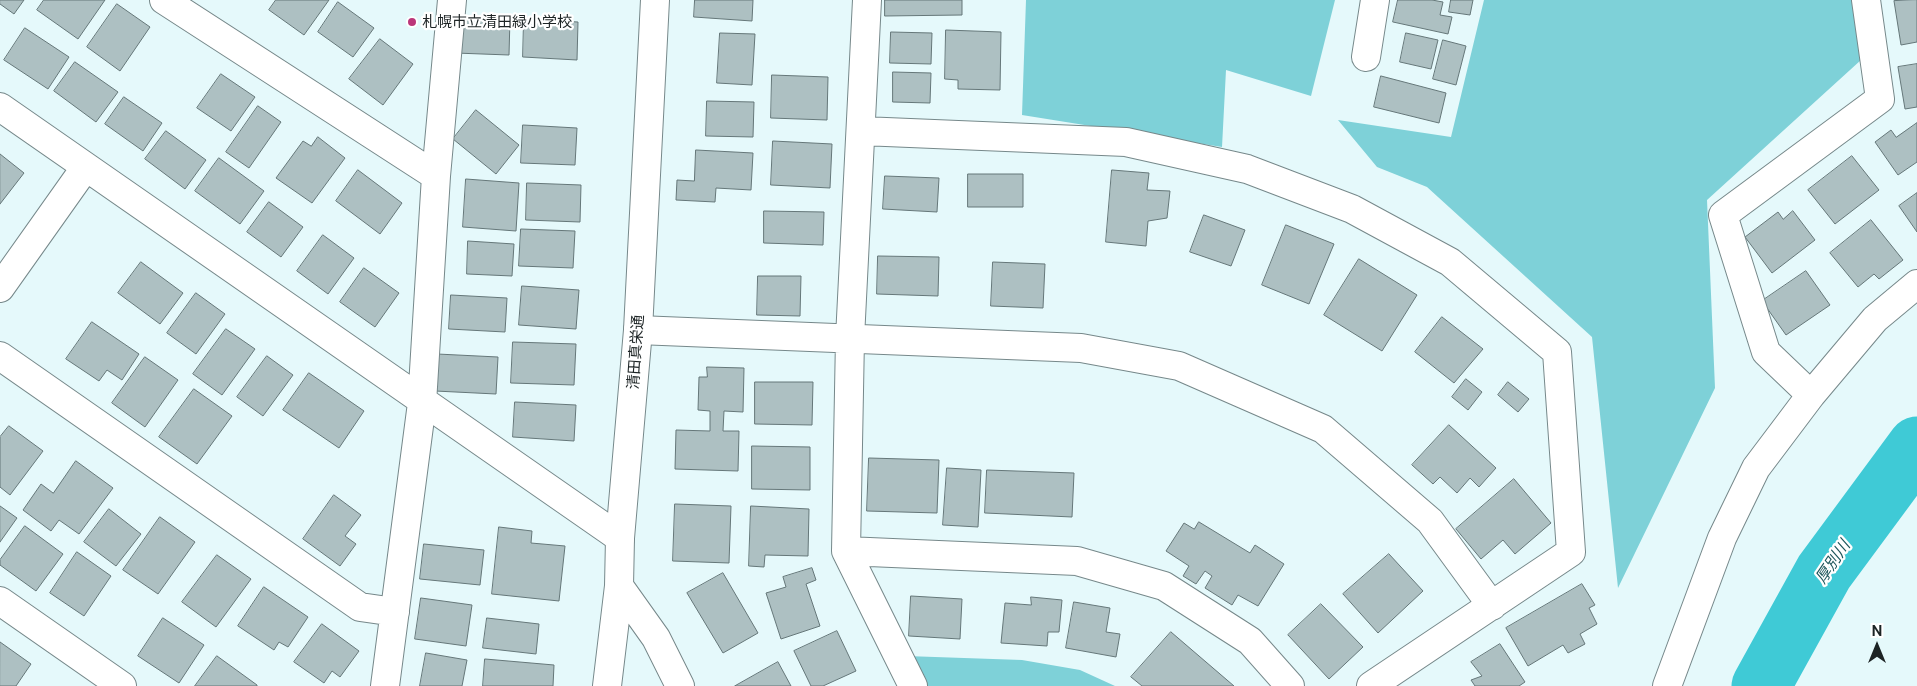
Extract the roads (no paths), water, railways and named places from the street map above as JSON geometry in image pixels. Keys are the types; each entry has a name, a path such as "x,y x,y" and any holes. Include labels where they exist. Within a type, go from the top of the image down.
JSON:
{"street":[{"path":"164,0 436,176"},
{"path":"385,686 422,403 436,176 452,0"},
{"name":"清田真栄通","path":"607,686 619,586 620,538 638,330 655,0"},
{"path":"867,0 862,132 850,338 846,551 913,686"},
{"path":"1366,57 1375,0"},
{"path":"1811,395 1766,352 1723,215 1880,99 1866,0"},
{"path":"0,107 422,403 620,538"},
{"path":"862,132 1126,142 1247,169 1352,209 1450,262 1557,352 1571,552 1371,686"},
{"path":"0,288 85,168"},
{"path":"1667,686 1722,538 1756,468 1811,395 1875,319 1917,284"},
{"path":"638,330 1081,348 1179,366 1323,429 1430,521 1492,606"},
{"path":"0,356 360,607 395,612"},
{"path":"846,551 1077,561 1164,586 1250,641 1290,686"},
{"path":"619,586 656,638 680,686"},
{"path":"0,602 122,686"}],"waterway":[{"name":"厚別川","path":"1761,686 1824,572 1917,446"}],"place":[{"name":"札幌市立清田緑小学校","path":"412,22"}]}
